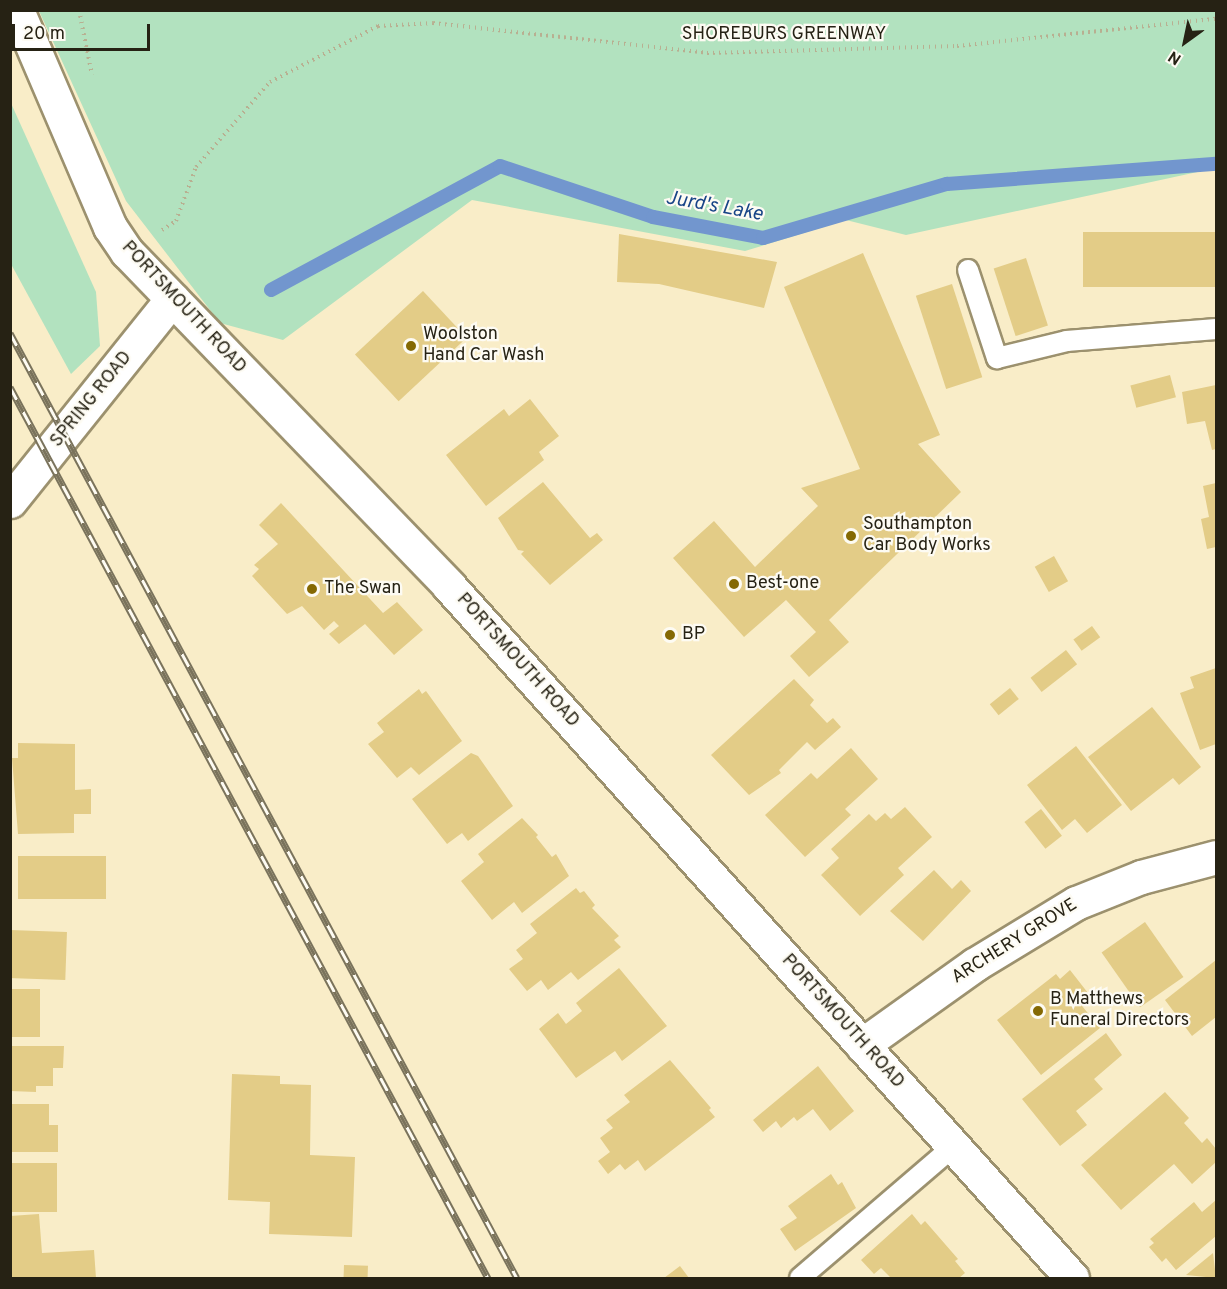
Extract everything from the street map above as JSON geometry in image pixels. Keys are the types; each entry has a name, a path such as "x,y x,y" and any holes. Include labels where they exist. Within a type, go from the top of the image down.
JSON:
{"main road":[{"name":"PORTSMOUTH ROAD","path":"17,10 110,227 127,252 449,586 1072,1278"},
{"name":"SPRING ROAD","path":"10,501 172,299"},
{"name":"ARCHERY GROVE","path":"862,1045 974,965 1076,903 1141,877 1216,857"}],"lane":[{"path":"968,270 997,358 1067,341 1216,329"},
{"path":"800,1278 953,1147"}],"path":[{"name":"SHOREBURS GREENWAY","path":"127,252 176,221 196,167 270,82 378,26 433,23 707,53 957,46 1216,19"}],"green space":[{"path":"39,11 1216,11 1216,168 906,235 846,220 745,251 472,200 283,340 220,323 126,201"},
{"path":"10,101 96,292 100,346 71,374 11,264"}],"building":[{"path":"1083,232 1216,232 1216,287 1083,287"},
{"path":"619,234 777,262 764,308 659,284 617,282"},
{"path":"863,253 940,435 918,444 961,492 829,620 849,642 809,677 790,656 816,632 786,600 744,637 673,558 714,521 755,567 818,506 801,488 860,469 784,287"},
{"path":"1026,258 1048,326 1016,336 994,269"},
{"path":"952,284 982,377 946,389 916,296"},
{"name":"Woolston Hand Car Wash","path":"423,291 467,338 399,401 355,354"},
{"path":"1170,375 1176,397 1136,408 1130,386"},
{"path":"1216,385 1216,449 1212,450 1205,421 1187,424 1182,392"},
{"path":"530,399 559,436 539,452 544,460 486,506 446,455 504,409 509,416"},
{"path":"543,482 590,538 597,533 603,540 550,585 521,554 524,551 518,550 498,518"},
{"path":"1216,483 1216,547 1207,549 1201,519 1209,517 1203,486"},
{"name":"The Swan","path":"281,503 383,613 397,602 423,630 394,655 365,624 339,644 329,634 339,626 334,621 324,630 302,606 287,614 252,576 259,569 254,565 278,544 259,525"},
{"path":"1054,556 1068,581 1049,592 1035,567"},
{"path":"1092,626 1100,637 1082,651 1073,640"},
{"path":"1066,650 1077,664 1042,692 1031,678"},
{"path":"1216,668 1216,744 1200,750 1180,693 1194,688 1190,677"},
{"path":"794,679 814,700 810,705 827,723 833,718 841,727 815,750 807,742 779,770 781,773 749,795 711,755"},
{"path":"1010,688 1019,699 999,715 990,704"},
{"path":"419,689 422,694 426,691 462,741 419,775 411,767 397,778 368,744 384,732 377,723"},
{"path":"1152,707 1201,767 1179,785 1173,778 1131,811 1088,757"},
{"path":"18,743 75,744 75,790 91,789 91,814 74,814 74,833 18,834 12,758 18,758"},
{"path":"1076,746 1122,805 1087,833 1075,819 1062,830 1027,785"},
{"path":"851,748 878,779 845,809 851,815 805,857 765,815 811,773 817,779"},
{"path":"471,753 478,756 513,806 468,841 462,833 447,844 412,799"},
{"path":"905,807 932,837 898,868 904,875 860,916 821,875 839,858 831,849 869,814 876,821 885,813 891,819"},
{"path":"1041,809 1062,836 1045,849 1024,822"},
{"path":"522,818 538,835 536,837 552,857 556,854 569,876 522,913 514,902 492,920 461,881 484,862 478,854"},
{"path":"18,856 106,856 106,899 18,899"},
{"path":"934,870 952,889 961,880 971,891 923,941 890,911"},
{"path":"576,888 580,893 584,891 595,905 592,908 619,936 614,940 621,947 578,980 571,972 548,990 541,980 527,991 509,969 523,959 516,950 537,933 530,924"},
{"path":"1145,922 1183,977 1140,1007 1102,952"},
{"path":"10,930 67,932 65,980 10,978"},
{"path":"1216,960 1216,1017 1192,1036 1165,1000"},
{"path":"619,968 667,1026 622,1061 615,1051 576,1078 539,1029 558,1013 566,1024 582,1011 576,1003"},
{"path":"1070,970 1088,993 1078,1001 1100,1028 1041,1075 997,1020 1056,974 1060,979"},
{"path":"10,989 40,989 40,1037 10,1037"},
{"path":"1106,1033 1122,1055 1094,1079 1103,1089 1076,1111 1087,1125 1060,1146 1022,1099"},
{"path":"10,1046 64,1046 63,1068 53,1068 53,1086 36,1086 36,1092 10,1091"},
{"path":"670,1060 711,1108 709,1110 715,1117 645,1171 638,1160 625,1170 620,1164 608,1174 598,1161 610,1152 600,1138 613,1128 606,1120 630,1102 624,1095"},
{"path":"818,1066 854,1111 830,1131 813,1109 797,1121 794,1117 781,1128 776,1121 763,1132 753,1120"},
{"path":"232,1074 280,1076 280,1084 311,1085 310,1155 355,1157 352,1237 269,1234 270,1202 228,1200"},
{"path":"1165,1092 1189,1118 1184,1123 1202,1143 1207,1138 1216,1149 1216,1162 1192,1184 1174,1164 1121,1210 1081,1165"},
{"path":"10,1104 49,1104 49,1125 58,1125 58,1152 10,1152"},
{"path":"10,1163 57,1163 57,1212 10,1212"},
{"path":"831,1174 838,1185 842,1182 856,1208 795,1251 780,1229 797,1218 788,1206"},
{"path":"1216,1200 1216,1236 1176,1270 1166,1258 1162,1262 1149,1247 1154,1243 1150,1239 1194,1202 1202,1212"},
{"path":"39,1214 42,1253 94,1250 96,1278 10,1278 10,1216"},
{"path":"912,1214 921,1225 925,1221 958,1259 955,1261 965,1273 959,1278 891,1278 881,1268 874,1274 861,1260"},
{"path":"1213,1253 1216,1278 1186,1275"},
{"path":"344,1265 368,1266 368,1278 344,1278"},
{"path":"680,1266 689,1278 664,1278"}],"waterway":[{"name":"Jurd's Lake","path":"271,290 500,166 653,217 763,238 947,184 1216,164"}],"railway":[{"path":"10,333 517,1278"},
{"path":"10,387 488,1278"}],"place":[{"name":"Woolston Hand Car Wash","path":"411,346"},
{"name":"Southampton Car Body Works","path":"851,536"},
{"name":"Best-one","path":"734,584"},
{"name":"The Swan","path":"312,589"},
{"name":"BP","path":"670,635"},
{"name":"B Matthews Funeral Directors","path":"1038,1011"}]}
